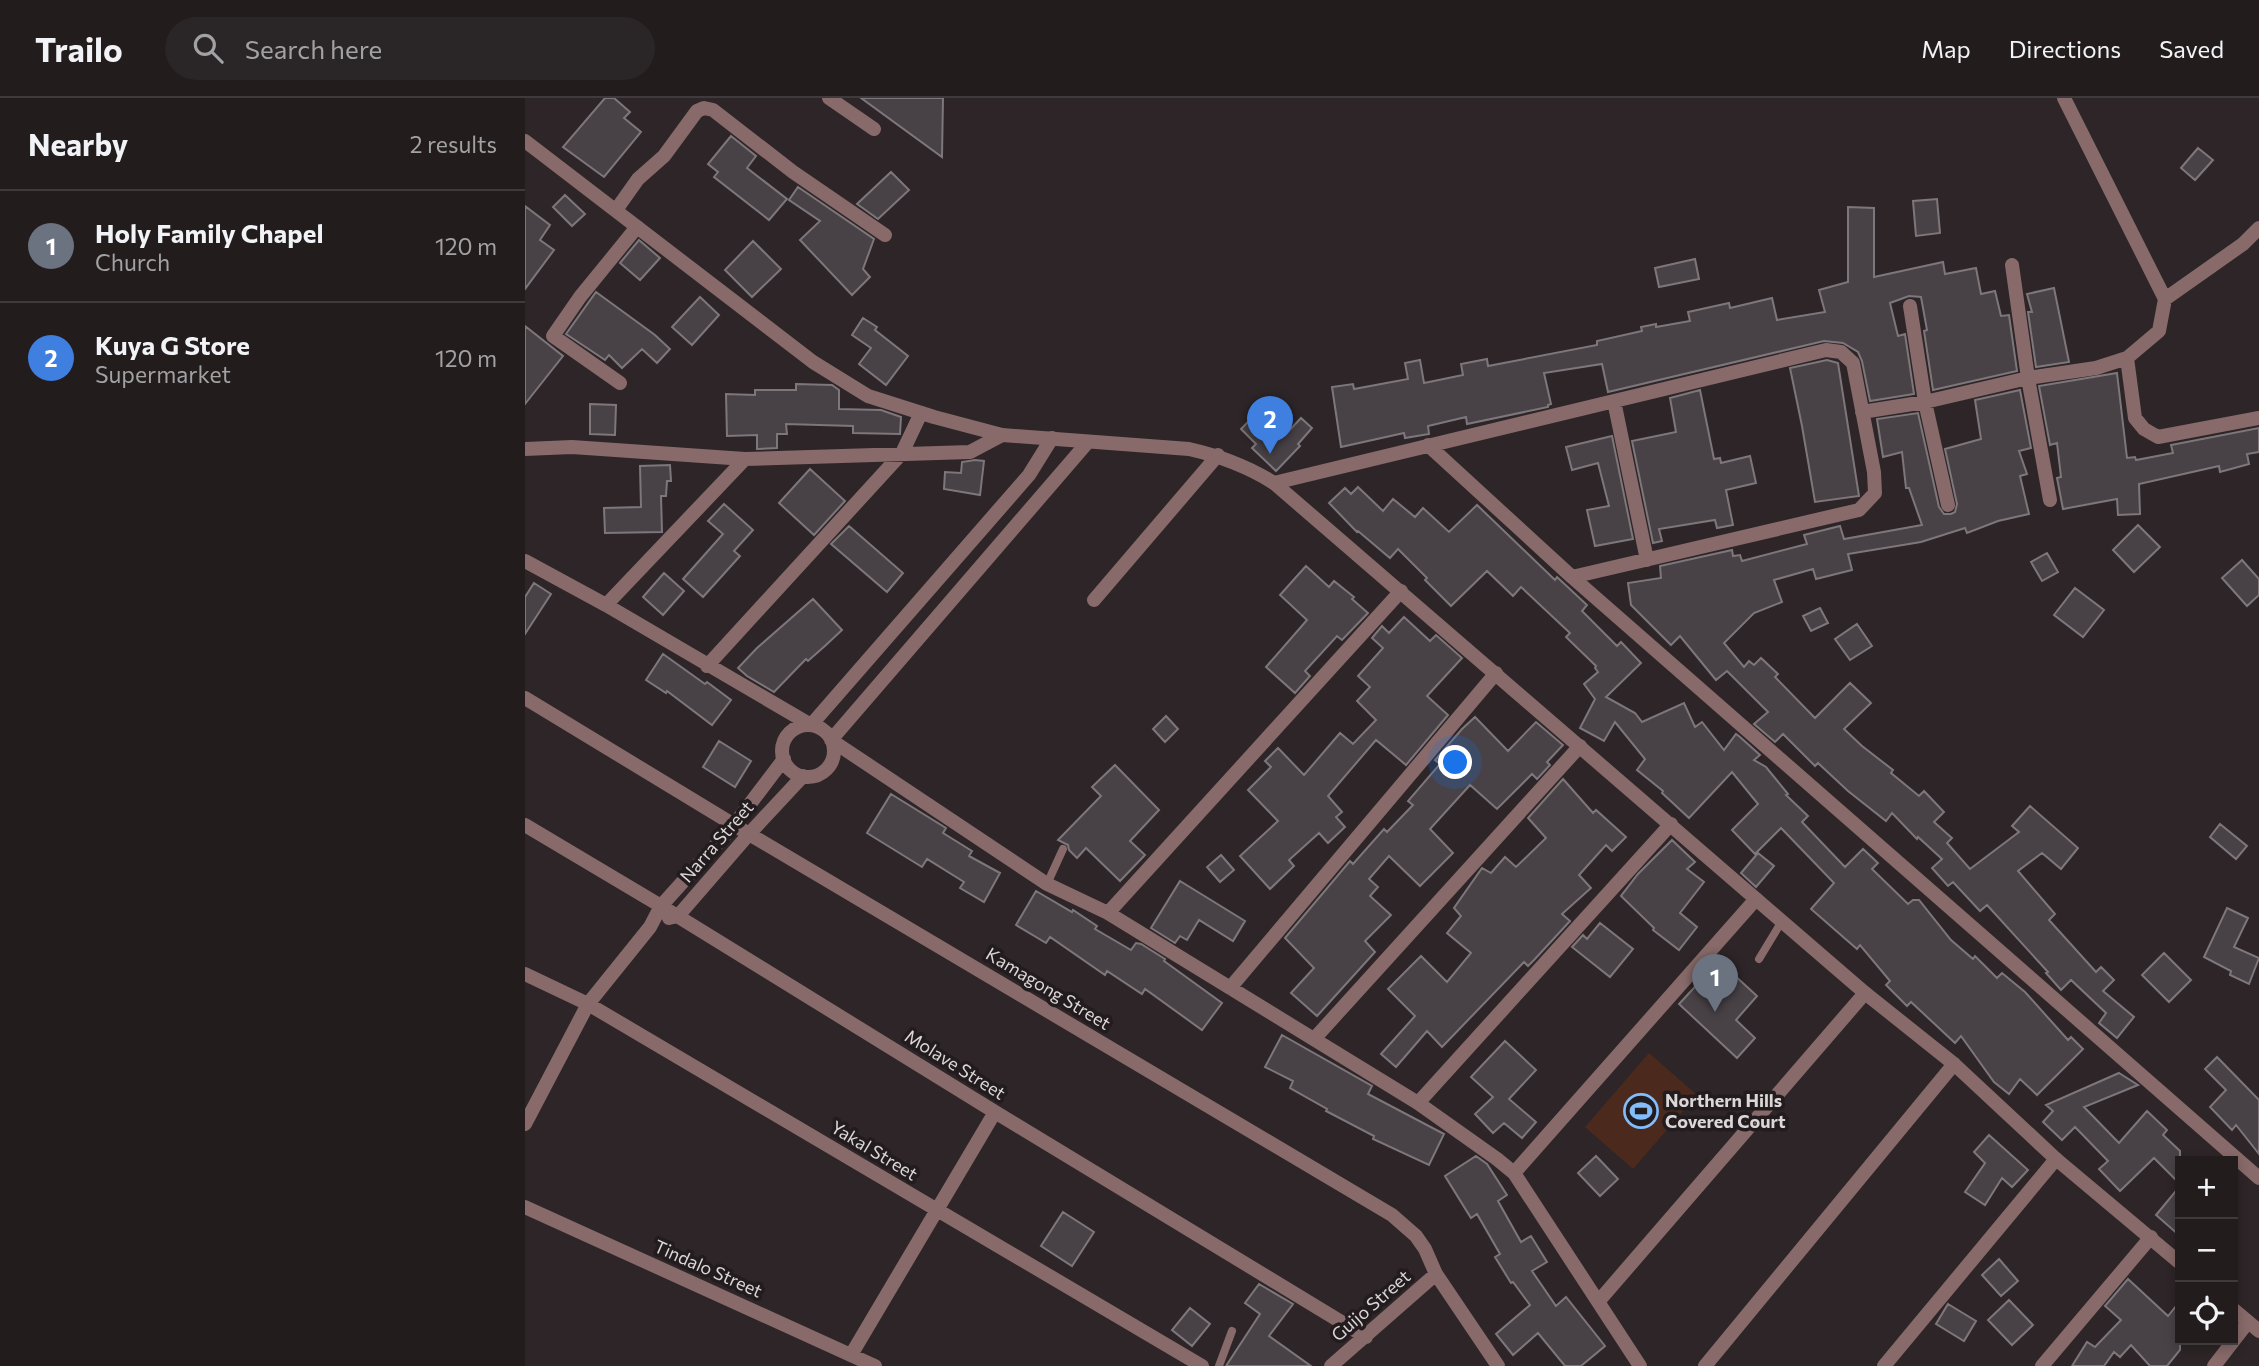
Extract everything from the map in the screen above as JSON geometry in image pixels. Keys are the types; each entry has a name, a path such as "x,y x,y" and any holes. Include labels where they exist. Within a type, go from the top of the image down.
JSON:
{"street":[{"path":"829,98 874,128"},
{"path":"1862,412 1926,402 2028,378 2096,368 2127,358 2159,331 2165,299 2064,98"},
{"path":"615,210 638,179 663,156 697,111 704,108 713,110 793,172 884,235"},
{"path":"525,141 813,362 868,396 1002,435 1087,443 1165,445 1218,455 1248,467 1274,483 1864,993 1954,1064 2056,1158 2175,1259"},
{"path":"619,383 553,336 580,297 637,227"},
{"path":"2165,299 2243,244 2259,228"},
{"path":"2012,265 2028,378 2050,500"},
{"path":"1910,306 1926,402 1948,505"},
{"path":"1274,483 1826,350 1841,352 1853,363 1874,472 1875,493 1859,510 1572,577"},
{"path":"2127,358 2135,418 2144,429 2158,437 2259,418"},
{"path":"1613,401 1647,560"},
{"path":"707,667 902,453 921,413"},
{"path":"525,449 572,447 745,459 970,452 1002,435"},
{"path":"525,561 606,605 707,667 811,725 826,733 834,748 831,764 819,775 803,776 791,770 782,750 788,735 795,729 811,725 1029,475 1052,438"},
{"path":"831,740 1087,443"},
{"path":"1428,445 1572,577 2259,1178"},
{"path":"1094,600 1218,455"},
{"path":"606,605 745,459"},
{"path":"1108,913 1401,591"},
{"path":"1230,988 1496,673"},
{"name":"Kamagong Street","path":"525,698 1392,1215 1416,1236 1436,1275 1498,1366"},
{"path":"831,740 1047,884 1108,913 1418,1103 1497,1159 1514,1173 1640,1366"},
{"path":"1314,1039 1580,746"},
{"name":"Narra Street","path":"525,1124 588,1004 654,922 661,906 734,825 784,759"},
{"name":"Narra Street","path":"678,916 803,776"},
{"path":"1418,1103 1671,824"},
{"name":"Molave Street","path":"525,825 1366,1336"},
{"path":"1514,1173 1756,899"},
{"path":"654,922 678,916"},
{"name":"Yakal Street","path":"525,974 588,1004 1202,1366"},
{"path":"1598,1302 1864,993"},
{"path":"1705,1366 1954,1064"},
{"path":"852,1355 995,1112"},
{"path":"1884,1366 2056,1158"},
{"name":"Tindalo Street","path":"525,1207 875,1366"},
{"path":"2042,1366 2151,1237"},
{"name":"Guijo Street","path":"1331,1366 1436,1275"},
{"path":"2214,1366 2253,1326 2238,1313"}],"lane":[{"path":"1047,884 1063,849"},
{"path":"1759,959 1782,921"},
{"path":"1219,1366 1232,1331"}],"shaded area":[{"name":"Northern Hills Covered Court","path":"1649,1053 1697,1095 1633,1169 1585,1127"}],"building":[{"path":"605,98 614,98 630,112 624,118 641,132 604,177 563,147"},
{"path":"861,98 943,98 942,157"},
{"path":"731,136 756,156 747,168 787,199 769,220 714,177 718,172 708,164"},
{"path":"2198,148 2213,160 2195,180 2181,168"},
{"path":"891,172 909,190 878,219 857,204"},
{"path":"798,187 874,239 863,269 870,277 852,295 800,240 820,221 789,200"},
{"path":"565,195 585,214 572,226 553,207"},
{"path":"1937,199 1940,233 1916,236 1913,201"},
{"path":"525,206 550,225 540,240 554,250 525,289"},
{"path":"1848,207 1874,208 1874,277 1943,262 1945,274 1976,268 1981,294 1995,291 2001,316 2009,315 2017,371 1933,390 1921,297 1909,296 1890,303 1898,336 1905,334 1914,394 1870,401 1858,352 1843,343 1824,341 1608,392 1602,364 1544,373 1551,404 1548,407 1467,424 1466,417 1428,426 1429,434 1405,438 1404,433 1341,447 1332,387 1353,384 1354,389 1408,379 1405,363 1420,360 1424,383 1463,375 1461,364 1487,359 1488,366 1597,345 1597,341 1642,331 1641,327 1690,321 1688,312 1729,303 1730,308 1772,298 1777,320 1825,312 1819,290 1848,282"},
{"path":"639,240 660,258 640,280 620,263"},
{"path":"753,241 781,269 752,297 725,270"},
{"path":"1695,259 1699,279 1659,287 1655,268"},
{"path":"2054,288 2069,362 2036,367 2028,312 2032,312 2027,294"},
{"path":"596,292 670,349 657,363 642,349 622,368 609,355 605,360 566,334"},
{"path":"700,297 719,315 692,345 672,327"},
{"path":"863,318 877,327 875,330 908,356 886,385 859,364 871,348 852,335"},
{"path":"525,326 563,356 525,404"},
{"path":"1827,360 1838,363 1859,496 1815,502 1790,368"},
{"path":"2117,373 2127,458 2135,457 2136,460 2173,453 2171,445 2259,428 2259,452 2247,454 2249,464 2220,472 2219,466 2139,484 2140,514 2118,515 2117,499 2063,509 2057,478 2061,477 2057,443 2050,445 2039,386"},
{"path":"796,384 832,385 839,390 839,409 881,410 901,417 900,434 853,433 853,426 786,424 787,434 777,434 777,448 757,449 757,435 727,436 726,394 755,395 755,390 796,390"},
{"path":"1700,390 1714,459 1720,458 1721,463 1750,456 1756,483 1726,490 1733,525 1717,528 1715,520 1659,529 1662,541 1653,543 1632,441 1676,432 1670,398"},
{"path":"2020,390 2031,448 2019,451 2027,474 2020,476 2029,514 1998,521 1967,533 1965,528 1921,542 1848,554 1852,570 1816,579 1813,569 1774,580 1782,602 1754,613 1724,643 1744,667 1749,661 1754,665 1761,658 1778,674 1775,677 1815,718 1850,683 1871,703 1844,729 1893,770 1891,773 1919,796 1924,791 1944,812 1934,822 1952,838 1947,843 1970,869 2019,832 2012,826 2030,806 2078,848 2061,869 2042,853 2018,871 2055,914 2049,920 2096,972 2101,967 2114,980 2103,991 2134,1017 2117,1038 2099,1023 2106,1013 2071,980 2061,990 1987,905 1980,911 1953,882 1948,886 1932,868 1942,859 1918,837 1917,839 1892,813 1886,821 1818,763 1815,766 1783,734 1775,742 1754,724 1768,712 1727,671 1716,680 1680,636 1671,645 1631,605 1628,583 1661,578 1660,566 1732,550 1733,556 1740,555 1742,561 1807,544 1804,535 1840,526 1844,539 1922,525 1909,488 1906,488 1902,452 1883,457 1877,419 1918,413 1939,507 1944,514 1955,512 1957,504 1945,449 1981,439 1975,400"},
{"path":"590,404 616,405 615,435 590,434"},
{"path":"1262,408 1287,433 1301,418 1312,428 1298,444 1300,446 1276,471 1252,448 1256,444 1241,429"},
{"path":"1612,436 1633,539 1595,546 1587,510 1609,506 1598,463 1572,470 1566,447"},
{"path":"984,461 980,495 944,489 945,472 961,473 962,462"},
{"path":"670,465 671,481 667,481 666,496 661,496 662,532 605,533 604,508 641,507 640,466"},
{"path":"810,469 845,501 814,535 779,503"},
{"path":"1358,487 1383,511 1393,499 1415,517 1423,508 1449,532 1477,505 1555,580 1557,577 1587,605 1582,611 1617,646 1621,642 1641,663 1606,697 1635,713 1642,722 1684,703 1695,727 1702,722 1724,750 1736,734 1760,755 1754,760 1766,767 1788,794 1786,795 1808,816 1802,822 1845,867 1863,849 1878,863 1872,869 1908,904 1919,900 1951,940 1973,959 1975,956 1997,978 2002,973 2025,992 2068,1040 2071,1037 2083,1049 2037,1095 2020,1079 2009,1094 1994,1082 1961,1036 1955,1043 1911,1002 1907,1006 1886,985 1890,981 1860,945 1857,949 1811,909 1834,883 1781,828 1755,854 1732,830 1758,804 1732,772 1689,818 1662,793 1663,791 1637,770 1645,759 1615,722 1604,741 1580,728 1595,699 1584,684 1598,672 1596,666 1566,637 1570,633 1521,587 1513,596 1487,571 1451,606 1398,549 1390,558 1357,532 1329,503 1345,488 1351,494"},
{"path":"724,504 753,530 734,551 740,556 703,597 683,579 723,534 708,521"},
{"path":"2138,525 2160,547 2134,572 2113,550"},
{"path":"849,526 903,573 887,592 831,544"},
{"path":"2047,553 2058,572 2042,581 2031,562"},
{"path":"2242,560 2259,579 2259,595 2247,606 2222,578"},
{"path":"1306,566 1329,587 1334,581 1368,613 1342,640 1337,636 1305,671 1310,676 1295,693 1266,667 1307,620 1280,595"},
{"path":"664,573 684,591 663,615 643,597"},
{"path":"534,583 551,594 525,634 525,597"},
{"path":"2075,588 2104,610 2083,637 2054,615"},
{"path":"813,599 842,630 826,645 808,661 806,659 774,692 738,668 757,648"},
{"path":"1820,608 1828,623 1811,631 1803,616"},
{"path":"1404,617 1430,641 1436,635 1462,658 1427,696 1448,715 1406,765 1376,740 1328,796 1342,812 1336,817 1345,827 1328,843 1319,833 1289,860 1294,866 1270,889 1240,856 1278,821 1248,790 1271,767 1265,761 1278,748 1304,775 1340,733 1353,744 1376,720 1357,701 1370,687 1358,676 1383,648 1372,638 1382,626 1389,633"},
{"path":"1857,624 1872,646 1850,660 1835,639"},
{"path":"663,654 731,700 712,725 667,691 666,693 646,680"},
{"path":"1166,716 1178,729 1165,742 1153,729"},
{"path":"1475,717 1508,751 1536,722 1563,745 1547,762 1550,765 1537,779 1532,774 1497,809 1470,785 1430,829 1453,853 1420,886 1389,856 1369,879 1378,887 1370,896 1391,915 1365,941 1375,952 1317,1016 1291,993 1314,968 1285,938 1350,861 1353,864 1384,829 1387,832 1413,805 1408,801 1440,764 1435,760"},
{"path":"719,741 751,761 735,787 703,767"},
{"path":"1115,765 1159,810 1130,841 1145,855 1120,881 1086,848 1077,858 1068,845 1058,840 1101,796 1092,787"},
{"path":"1563,779 1593,813 1596,810 1626,837 1612,851 1606,845 1579,875 1591,888 1562,914 1570,921 1528,966 1524,962 1442,1047 1427,1031 1396,1067 1381,1054 1415,1016 1388,989 1421,956 1447,982 1471,953 1447,933 1461,916 1454,908 1482,868 1491,873 1505,857 1516,867 1546,838 1528,818"},
{"path":"891,794 946,828 943,833 972,851 969,856 1000,873 984,902 960,888 964,882 927,859 922,867 867,833"},
{"path":"2220,824 2247,846 2236,859 2210,837"},
{"path":"1672,840 1695,862 1687,869 1704,882 1680,913 1697,927 1679,950 1653,930 1621,896 1638,874"},
{"path":"1758,853 1774,866 1756,887 1741,873"},
{"path":"1221,855 1234,870 1220,882 1207,867"},
{"path":"1180,881 1245,921 1233,941 1199,920 1187,940 1180,936 1175,943 1151,928"},
{"path":"1036,891 1072,912 1073,910 1097,926 1095,929 1131,950 1136,943 1141,944 1222,1003 1202,1030 1145,989 1142,994 1107,971 1105,975 1050,937 1046,943 1016,925"},
{"path":"2227,908 2248,918 2234,947 2259,958 2249,984 2204,957"},
{"path":"1600,923 1633,949 1610,977 1572,947 1583,935 1587,939"},
{"path":"2164,953 2191,980 2169,1002 2142,975"},
{"path":"1719,961 1757,996 1736,1020 1755,1038 1737,1058 1679,1004"},
{"path":"1282,1035 1372,1086 1368,1094 1444,1134 1429,1165 1373,1139 1374,1136 1326,1111 1327,1109 1290,1088 1293,1081 1265,1067"},
{"path":"1505,1041 1536,1070 1509,1099 1536,1122 1522,1138 1504,1123 1493,1133 1475,1114 1493,1097 1471,1077"},
{"path":"2217,1057 2259,1100 2259,1154 2236,1125 2232,1130 2210,1107 2226,1090 2205,1069"},
{"path":"2119,1073 2138,1085 2084,1107 2119,1143 2147,1111 2167,1130 2163,1135 2180,1151 2180,1156 2175,1156 2175,1179 2154,1158 2120,1191 2099,1169 2108,1161 2075,1127 2062,1140 2043,1122 2053,1111 2046,1105"},
{"path":"1989,1135 2028,1170 2012,1187 2002,1178 1985,1205 1965,1192 1985,1163 1974,1152"},
{"path":"1476,1156 1487,1164 1507,1195 1498,1201 1521,1242 1531,1236 1547,1262 1532,1271 1556,1306 1566,1297 1605,1346 1581,1366 1565,1366 1538,1333 1513,1355 1496,1334 1530,1305 1513,1282 1511,1283 1495,1257 1500,1254 1477,1214 1471,1218 1445,1176"},
{"path":"1596,1156 1618,1179 1600,1196 1578,1173"},
{"path":"2175,1192 2175,1232 2156,1215"},
{"path":"1063,1212 1094,1232 1072,1266 1041,1246"},
{"path":"1999,1259 2018,1281 2001,1296 1982,1275"},
{"path":"2128,1279 2168,1316 2175,1307 2175,1345 2180,1345 2180,1350 2167,1366 2150,1366 2131,1345 2120,1357 2114,1352 2104,1366 2072,1366 2087,1342 2095,1347 2121,1320 2105,1306"},
{"path":"1259,1284 1293,1304 1269,1336 1311,1366 1226,1366 1260,1314 1245,1303"},
{"path":"2009,1300 2033,1325 2012,1345 1988,1320"},
{"path":"1948,1304 1976,1321 1964,1341 1936,1324"},
{"path":"1190,1308 1210,1324 1192,1346 1172,1330"}],"place":[{"name":"Kuya G Store","path":"1270,454"},
{"name":"Holy Family Chapel","path":"1715,1012"},
{"name":"Northern Hills Covered Court","path":"1641,1111"}]}
